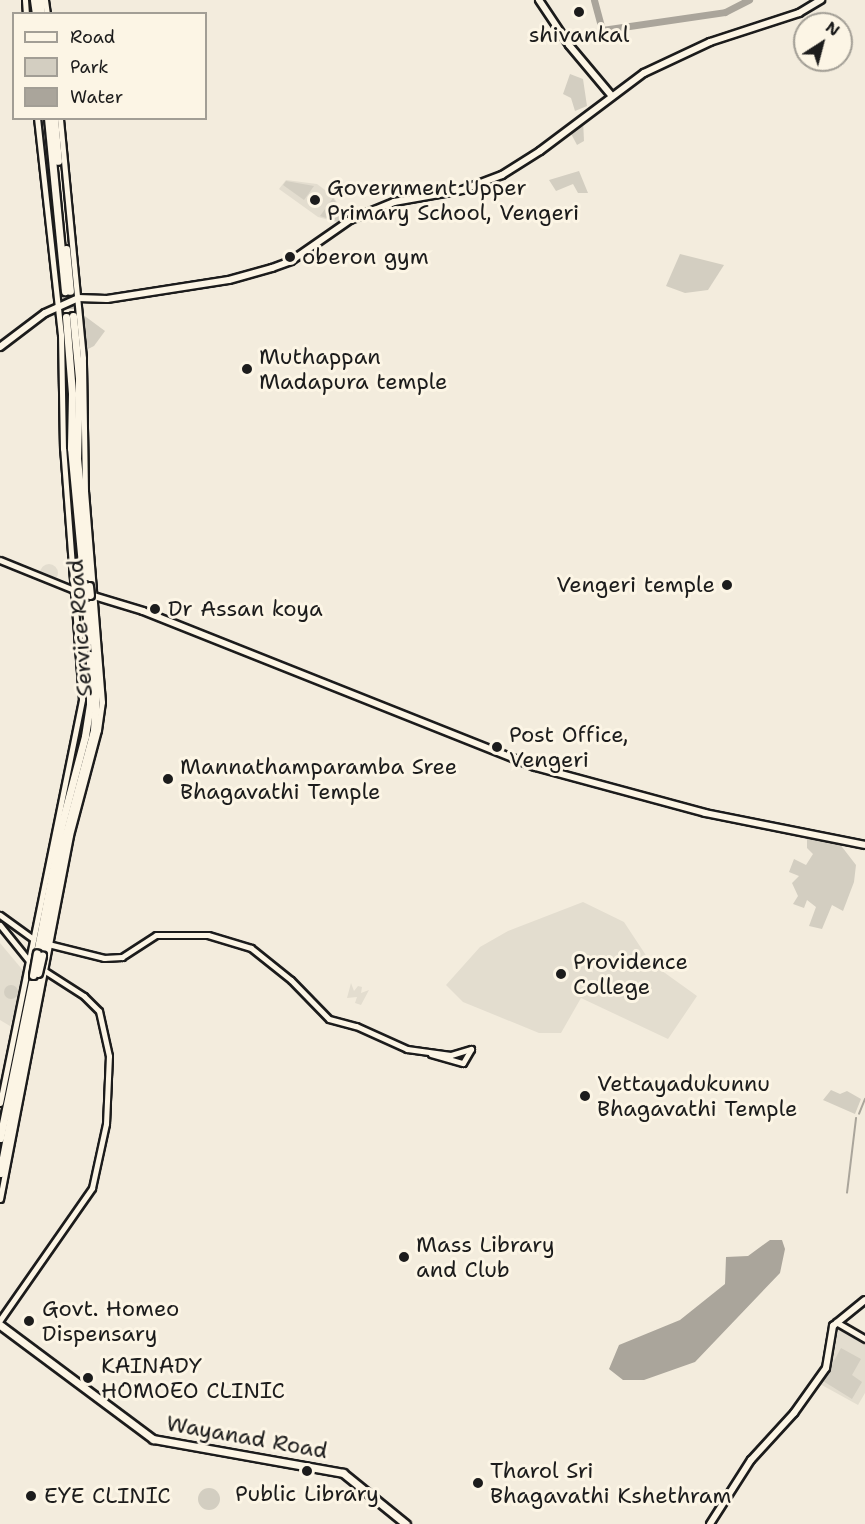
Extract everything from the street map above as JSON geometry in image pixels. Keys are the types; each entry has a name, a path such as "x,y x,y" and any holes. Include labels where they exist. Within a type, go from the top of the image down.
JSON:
{"highway":[{"path":"48,120 68,291 54,120"},
{"path":"0,1173 38,974 41,941 90,703 92,677 89,595 71,448 70,316"},
{"path":"0,1138 38,974"},
{"name":"Wayanad Road","path":"0,1327 153,1439 343,1473 406,1524"}],"main road":[{"path":"539,0 569,45 611,95"},
{"path":"0,346 58,306 78,298 107,298 229,280 291,261 350,220 401,199 462,190 502,175 540,151 611,95 687,52 799,13 821,0"},
{"path":"74,590 536,767 699,811 865,845"},
{"path":"710,1524 751,1460 794,1413 826,1368 836,1322 865,1300"}],"street":[{"path":"0,1103 28,960 41,941 82,699 63,449 63,362 37,120"},
{"name":"Service Road","path":"0,1199 38,974 41,941 98,730 102,670 89,595 83,358 69,174 60,120"},
{"path":"0,560 74,590"},
{"path":"0,915 41,941 104,958 122,957 156,935 208,934 251,948 291,980 329,1019 421,1050 463,1063 471,1049 451,1055 421,1050"},
{"path":"0,925 38,974 84,996 99,1011 109,1056 106,1125 92,1188 0,1320"},
{"path":"836,1322 865,1339"}],"shaded area":[{"path":"286,180 317,184 333,196 347,219 340,223 318,217 279,189"},
{"path":"49,564 55,567 58,573 55,579 49,582 43,579 40,573 43,567"},
{"name":"Providence College","path":"583,902 624,922 651,963 697,996 668,1039 581,998 561,1033 539,1033 463,1002 446,985 480,947 508,931"},
{"path":"0,943 26,974 10,1026 0,1020"},
{"path":"351,983 354,991 358,986 362,987 361,993 369,990 361,1005 355,1003 357,997 347,998"},
{"path":"837,1324 865,1342 865,1393 858,1405 820,1384 829,1364"}],"green space":[{"path":"570,74 583,79 587,106 575,111 571,98 563,94"},
{"path":"583,120 584,141 577,145 568,128"},
{"path":"579,171 588,193 578,193 573,184 556,191 549,180"},
{"path":"286,181 314,186 304,200 283,185"},
{"path":"333,198 346,218 339,222 320,216"},
{"path":"680,254 724,265 708,290 685,293 666,286"},
{"path":"82,314 105,331 94,346 84,351 79,317"},
{"path":"807,834 839,843 856,865 854,882 843,911 832,905 822,929 809,926 816,907 807,900 804,908 793,904 798,896 792,883 799,876 789,872 794,859 806,865 813,854 807,848"},
{"path":"8,985 14,985 18,992 14,999 8,999 4,995 4,989"},
{"path":"831,1090 840,1094 847,1091 861,1099 855,1114 823,1100"},
{"path":"841,1348 861,1359 852,1375 862,1382 852,1399 823,1381"},
{"path":"209,1488 217,1491 220,1499 217,1507 209,1510 201,1507 198,1499 201,1491"}],"water":[{"path":"770,1240 782,1240 785,1249 780,1273 695,1362 644,1380 623,1380 609,1369 619,1345 680,1320 725,1284 726,1257 748,1256"}],"waterway":[{"path":"594,0 602,30 725,12 749,0"},
{"path":"859,1114 865,1099"},
{"path":"847,1193 856,1119"}],"tunnel":[{"path":"65,291 66,317"},
{"path":"70,291 73,316"}],"place":[{"name":"shivankal","path":"579,12"},
{"name":"Government Upper Primary School, Vengeri","path":"315,200"},
{"name":"oberon gym","path":"290,257"},
{"name":"Muthappan Madapura temple","path":"247,369"},
{"name":"Vengeri temple","path":"727,585"},
{"name":"Dr Assan koya","path":"155,609"},
{"name":"Post Office, Vengeri","path":"497,747"},
{"name":"Mannathamparamba Sree Bhagavathi Temple","path":"168,779"},
{"name":"Providence College","path":"561,974"},
{"name":"Vettayadukunnu Bhagavathi Temple","path":"585,1096"},
{"name":"Mass Library and Club","path":"404,1257"},
{"name":"Govt. Homeo Dispensary","path":"29,1321"},
{"name":"KAINADY HOMOEO CLINIC","path":"88,1378"},
{"name":"Public Library","path":"307,1471"},
{"name":"Tharol Sri Bhagavathi Kshethram","path":"478,1483"},
{"name":"EYE CLINIC","path":"31,1496"}]}
